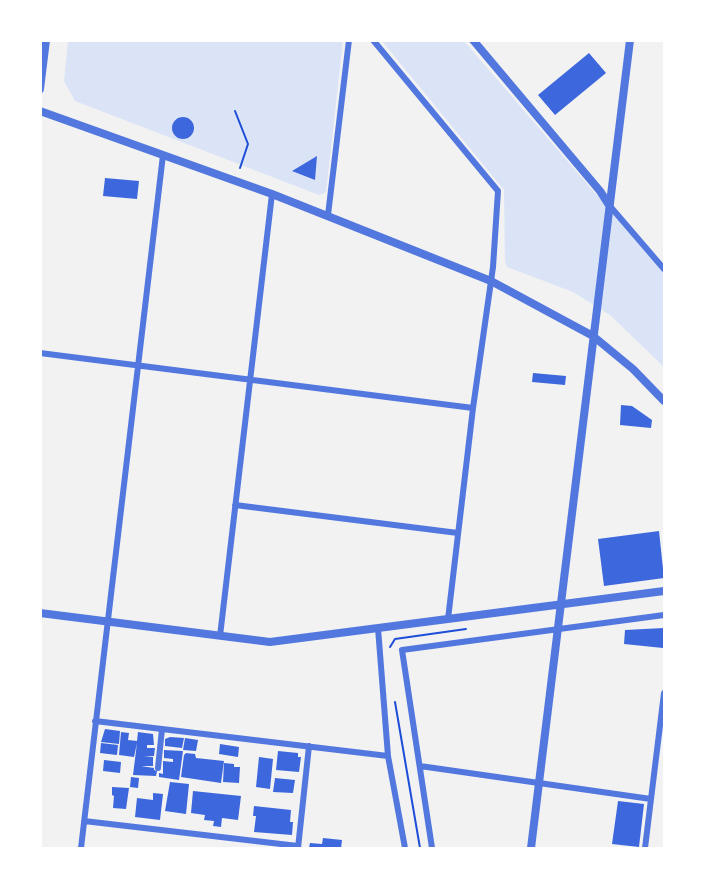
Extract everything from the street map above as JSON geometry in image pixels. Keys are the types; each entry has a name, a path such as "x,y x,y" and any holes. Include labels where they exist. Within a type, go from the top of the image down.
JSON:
{"street":[{"path":"40,89 46,40"},
{"path":"328,215 349,40"},
{"path":"373,40 498,191 491,281 448,618"},
{"path":"473,40 664,269"},
{"path":"531,849 630,40"},
{"path":"40,111 328,215 491,281 593,336 633,369 664,401"},
{"path":"81,849 163,154"},
{"path":"220,636 272,194"},
{"path":"40,353 473,408"},
{"path":"235,505 458,533"},
{"path":"40,613 270,642 664,591"},
{"path":"432,849 402,650 664,615"},
{"path":"378,628 388,756 405,849"},
{"path":"645,849 651,799 661,752 664,693"},
{"path":"95,721 388,756"},
{"path":"158,768 162,729"},
{"path":"84,821 298,848 309,746"},
{"path":"420,766 651,799"}],"path":[{"path":"235,111 248,144 240,168"},
{"path":"388,650 395,639 465,629"},
{"path":"394,694 420,849"},
{"path":"404,761 420,766"}],"shaded area":[{"path":"68,41 343,41 326,192 319,195 75,101 64,81"},
{"path":"382,41 464,41 664,273 664,367 610,315 573,292 507,267 505,262 504,190"}],"building":[{"path":"589,53 606,73 555,115 538,95"},
{"path":"183,117 191,120 194,128 191,136 183,139 175,136 172,128 175,120"},
{"path":"317,156 315,180 292,171"},
{"path":"105,178 139,181 137,199 103,196"},
{"path":"533,373 566,376 565,385 532,382"},
{"path":"621,405 632,406 652,420 651,428 620,425"},
{"path":"659,531 664,578 604,586 598,539"},
{"path":"664,628 663,648 624,644 625,630"},
{"path":"105,729 120,731 119,744 101,742"},
{"path":"121,732 129,733 128,740 137,741 138,732 153,734 154,745 147,745 147,748 155,748 154,756 144,756 153,757 153,766 141,766 154,768 157,771 156,776 133,775 137,743 134,757 119,755"},
{"path":"184,738 182,748 165,746 165,739"},
{"path":"185,738 198,740 196,751 183,750"},
{"path":"101,743 118,745 117,755 100,753"},
{"path":"220,744 239,747 238,757 219,754"},
{"path":"164,750 183,751 179,780 159,777 159,773 163,774 163,761 173,762 173,759 164,758"},
{"path":"278,751 298,753 298,757 301,757 299,772 276,770"},
{"path":"186,753 195,754 196,758 224,761 221,783 181,777"},
{"path":"259,757 273,759 270,789 256,787"},
{"path":"104,760 121,762 120,773 103,771"},
{"path":"224,763 240,767 239,783 223,782"},
{"path":"131,777 139,778 138,788 130,787"},
{"path":"275,778 295,780 293,793 273,792"},
{"path":"170,782 189,784 186,814 165,811"},
{"path":"112,787 129,788 126,809 113,808"},
{"path":"193,791 241,796 238,820 222,818 221,827 213,826 214,821 204,820 205,815 191,813"},
{"path":"153,793 163,794 160,820 135,817 137,798 153,800"},
{"path":"618,801 644,804 639,847 612,844"},
{"path":"254,806 291,810 292,835 254,832 256,816 253,816"},
{"path":"323,838 342,840 341,848 309,848 310,843 322,844"}]}
